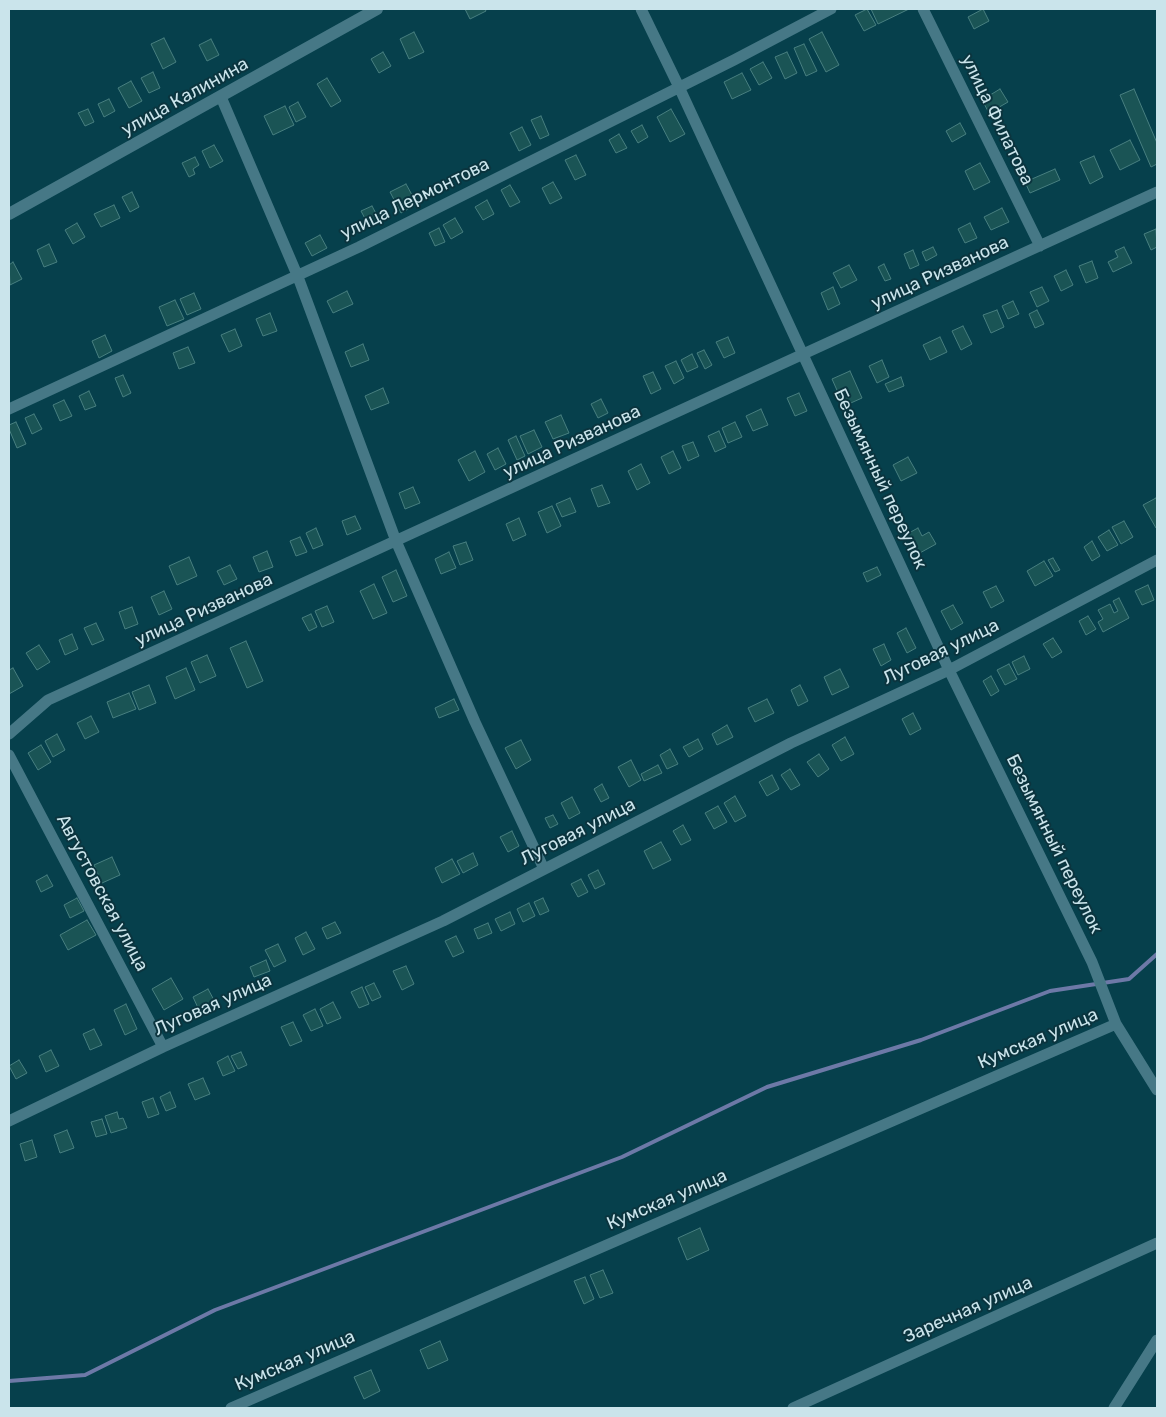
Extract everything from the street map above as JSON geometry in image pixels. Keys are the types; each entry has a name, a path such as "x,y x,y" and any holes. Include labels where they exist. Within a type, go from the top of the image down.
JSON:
{"street":[{"name":"улица Калинина","path":"9,214 377,9"},
{"name":"Безымянный переулок","path":"641,9 680,87 802,355 949,670 1092,962 1116,1024 1157,1090"},
{"name":"улица Лермонтова","path":"9,409 298,277 680,87 831,9"},
{"name":"улица Филатова","path":"922,9 1040,246"},
{"path":"221,97 298,277 396,541 475,722 544,869"},
{"name":"улица Ризванова","path":"9,734 48,700 1157,192"},
{"name":"Луговая улица","path":"9,1122 164,1047 443,921 791,743 949,670 1157,560"},
{"name":"Августовская улица","path":"9,755 164,1047"},
{"name":"Кумская улица","path":"231,1408 1116,1024"},
{"name":"Заречная улица","path":"793,1408 1157,1243"},
{"path":"1114,1408 1157,1340"}],"building":[{"path":"465,9 485,9 486,11 470,19"},
{"path":"867,9 876,25 864,31 855,15"},
{"path":"871,9 909,9 878,24"},
{"path":"983,9 989,21 974,29 968,17"},
{"path":"414,32 424,52 409,59 400,39"},
{"path":"822,32 839,65 826,72 809,39"},
{"path":"164,38 176,62 163,69 151,44"},
{"path":"211,39 219,55 207,61 199,45"},
{"path":"804,44 817,71 806,76 794,48"},
{"path":"383,52 391,66 379,73 371,59"},
{"path":"787,52 797,73 785,79 775,57"},
{"path":"763,62 772,78 759,85 750,69"},
{"path":"153,72 160,88 149,93 141,78"},
{"path":"742,73 751,90 732,99 724,82"},
{"path":"327,78 341,101 331,107 317,84"},
{"path":"131,81 142,101 129,108 118,88"},
{"path":"1000,89 1008,102 989,113 982,100"},
{"path":"1134,89 1157,143 1157,164 1151,167 1120,95"},
{"path":"109,99 115,111 104,117 98,104"},
{"path":"298,102 306,117 296,122 289,107"},
{"path":"285,106 294,125 273,135 264,116"},
{"path":"88,109 94,122 85,126 78,113"},
{"path":"671,109 685,134 670,142 657,117"},
{"path":"541,116 549,135 540,139 531,120"},
{"path":"960,123 966,134 952,142 946,131"},
{"path":"642,125 648,137 638,143 631,131"},
{"path":"522,127 531,145 519,151 510,133"},
{"path":"619,134 627,148 616,153 609,140"},
{"path":"1130,140 1140,160 1120,170 1110,150"},
{"path":"214,145 223,161 210,168 202,151"},
{"path":"576,155 586,175 575,180 565,160"},
{"path":"1094,156 1103,177 1090,184 1080,162"},
{"path":"195,157 199,165 193,169 195,174 189,177 182,163"},
{"path":"980,163 990,182 974,190 965,171"},
{"path":"1055,169 1060,180 1030,193 1025,182"},
{"path":"553,182 562,198 550,204 542,188"},
{"path":"406,184 417,204 401,213 390,192"},
{"path":"510,185 520,202 510,207 501,190"},
{"path":"132,192 139,207 130,212 122,197"},
{"path":"487,200 494,214 483,220 475,207"},
{"path":"114,205 120,218 101,227 94,214"},
{"path":"372,206 380,221 369,226 361,211"},
{"path":"1002,208 1009,222 991,230 984,217"},
{"path":"455,218 463,232 451,239 443,225"},
{"path":"77,223 85,237 73,244 65,230"},
{"path":"970,223 977,238 965,243 958,229"},
{"path":"439,228 445,242 435,246 429,233"},
{"path":"1156,229 1157,247 1151,250 1144,234"},
{"path":"320,235 327,248 312,256 305,243"},
{"path":"49,244 57,262 44,267 37,250"},
{"path":"933,247 937,255 926,261 922,252"},
{"path":"1124,247 1132,263 1113,272 1108,262 1118,257 1115,251"},
{"path":"913,250 919,265 910,269 904,254"},
{"path":"1092,261 1098,278 1086,283 1079,266"},
{"path":"13,262 22,279 10,285 9,265"},
{"path":"884,264 891,279 885,281 878,267"},
{"path":"849,265 857,280 841,288 833,273"},
{"path":"1066,270 1073,285 1061,291 1054,276"},
{"path":"833,287 840,304 828,310 821,293"},
{"path":"1042,287 1049,301 1037,307 1030,292"},
{"path":"347,291 353,304 333,313 327,301"},
{"path":"194,293 201,309 187,315 180,299"},
{"path":"175,300 184,319 167,326 159,307"},
{"path":"1013,301 1019,314 1008,319 1002,306"},
{"path":"997,310 1004,327 991,333 983,315"},
{"path":"1037,310 1044,324 1035,328 1029,314"},
{"path":"270,313 277,331 263,336 256,319"},
{"path":"963,326 972,344 961,350 952,331"},
{"path":"235,329 242,346 229,352 221,335"},
{"path":"105,335 112,351 99,358 92,341"},
{"path":"728,337 735,353 724,358 716,342"},
{"path":"940,337 947,352 930,360 923,345"},
{"path":"363,344 369,360 351,367 345,352"},
{"path":"188,347 195,363 179,369 173,353"},
{"path":"704,350 712,365 705,369 697,353"},
{"path":"692,354 698,367 687,372 681,360"},
{"path":"882,360 889,377 877,383 869,366"},
{"path":"676,361 684,378 674,384 665,366"},
{"path":"850,371 862,398 844,406 832,379"},
{"path":"653,372 661,389 651,394 643,376"},
{"path":"123,375 131,393 123,397 115,378"},
{"path":"901,377 904,386 889,392 885,384"},
{"path":"383,388 389,403 371,410 365,396"},
{"path":"89,391 96,406 85,410 79,396"},
{"path":"799,393 807,411 795,416 787,398"},
{"path":"601,399 608,413 598,418 591,404"},
{"path":"64,400 72,416 60,421 53,405"},
{"path":"761,409 768,425 753,431 746,416"},
{"path":"34,414 42,429 32,434 25,418"},
{"path":"561,415 569,433 553,439 545,422"},
{"path":"16,422 26,444 17,448 9,429 9,425"},
{"path":"735,422 742,437 728,443 722,428"},
{"path":"534,430 542,447 528,454 520,436"},
{"path":"719,431 726,447 715,452 708,436"},
{"path":"516,436 525,456 517,460 508,440"},
{"path":"693,442 699,456 688,461 682,446"},
{"path":"498,448 506,464 495,470 487,454"},
{"path":"475,451 485,472 469,481 458,460"},
{"path":"673,451 681,468 669,474 661,457"},
{"path":"908,457 917,473 901,481 893,465"},
{"path":"641,464 650,483 637,490 628,471"},
{"path":"602,485 610,503 598,507 591,489"},
{"path":"413,487 420,503 405,509 399,493"},
{"path":"570,498 576,512 562,517 556,504"},
{"path":"1156,498 1157,527 1156,528 1143,505"},
{"path":"552,506 561,526 547,533 538,512"},
{"path":"355,516 361,529 347,535 342,521"},
{"path":"519,518 526,535 513,541 506,524"},
{"path":"1124,521 1133,537 1121,544 1112,527"},
{"path":"316,528 323,545 313,549 306,533"},
{"path":"918,528 922,536 929,532 936,544 918,554 907,534"},
{"path":"1109,530 1118,545 1107,551 1098,537"},
{"path":"300,537 307,552 296,556 290,541"},
{"path":"1092,541 1100,556 1092,561 1084,547"},
{"path":"466,542 473,560 460,565 453,546"},
{"path":"267,551 273,567 259,572 253,557"},
{"path":"449,552 456,568 441,574 435,559"},
{"path":"189,557 197,576 177,585 169,566"},
{"path":"1053,558 1060,570 1055,572 1048,560"},
{"path":"1044,561 1053,576 1035,586 1027,571"},
{"path":"230,565 237,579 224,585 217,571"},
{"path":"877,567 881,575 867,582 863,573"},
{"path":"396,570 407,596 393,602 382,577"},
{"path":"374,584 387,613 373,619 360,591"},
{"path":"1148,585 1154,600 1142,605 1135,591"},
{"path":"996,586 1004,601 991,608 983,592"},
{"path":"164,591 172,609 159,615 151,597"},
{"path":"1119,598 1129,618 1103,632 1098,622 1103,619 1098,610 1110,604 1114,613 1118,611 1113,601"},
{"path":"953,605 963,623 951,630 941,611"},
{"path":"327,606 334,622 322,627 315,611"},
{"path":"132,607 138,624 125,629 119,612"},
{"path":"311,614 317,627 309,631 302,618"},
{"path":"1088,616 1096,629 1086,635 1079,621"},
{"path":"96,623 104,640 92,645 84,628"},
{"path":"906,628 916,648 907,653 897,633"},
{"path":"72,634 78,649 65,655 59,640"},
{"path":"1053,638 1062,652 1052,658 1043,644"},
{"path":"246,641 263,681 247,688 230,648"},
{"path":"884,644 891,660 881,666 873,649"},
{"path":"39,645 50,662 37,670 26,653"},
{"path":"207,655 216,676 200,683 191,662"},
{"path":"1024,656 1030,669 1018,675 1012,662"},
{"path":"1009,664 1017,679 1005,685 997,670"},
{"path":"13,668 23,686 9,694 9,670"},
{"path":"186,668 195,690 175,699 166,677"},
{"path":"840,669 849,687 832,695 824,677"},
{"path":"991,676 999,691 991,696 983,681"},
{"path":"149,685 156,703 139,710 132,692"},
{"path":"800,685 808,701 798,706 791,690"},
{"path":"129,693 136,709 113,718 107,702"},
{"path":"454,699 459,710 439,718 435,708"},
{"path":"767,699 774,713 755,722 748,708"},
{"path":"913,713 921,729 910,735 902,719"},
{"path":"91,716 99,732 85,739 77,723"},
{"path":"727,725 733,737 717,745 712,734"},
{"path":"57,734 65,750 53,757 45,741"},
{"path":"845,737 854,754 841,761 832,745"},
{"path":"698,739 703,749 689,757 683,747"},
{"path":"521,740 531,760 516,769 505,748"},
{"path":"41,745 51,762 38,770 28,753"},
{"path":"670,749 678,764 667,769 660,755"},
{"path":"819,754 829,769 818,777 807,762"},
{"path":"631,760 641,780 629,787 618,767"},
{"path":"658,765 662,773 644,781 641,774"},
{"path":"790,769 800,785 791,790 781,775"},
{"path":"772,775 779,789 767,796 759,782"},
{"path":"602,784 609,798 601,802 594,789"},
{"path":"735,796 746,816 735,822 724,803"},
{"path":"572,797 580,813 569,819 561,803"},
{"path":"718,806 727,822 714,829 705,813"},
{"path":"553,815 558,824 550,828 545,818"},
{"path":"683,825 691,840 681,845 673,831"},
{"path":"512,831 519,846 508,852 500,837"},
{"path":"661,842 671,860 653,869 644,851"},
{"path":"473,853 478,865 463,873 457,861"},
{"path":"112,857 120,875 102,883 94,865"},
{"path":"452,859 460,874 442,883 435,868"},
{"path":"598,870 605,884 595,889 588,875"},
{"path":"47,875 53,886 41,892 36,881"},
{"path":"581,879 588,892 578,897 571,884"},
{"path":"77,898 84,911 70,918 64,905"},
{"path":"543,898 549,911 540,915 534,902"},
{"path":"529,903 535,916 523,922 517,909"},
{"path":"510,912 515,924 501,931 495,919"},
{"path":"87,920 96,935 68,950 60,935"},
{"path":"335,922 341,933 327,939 322,928"},
{"path":"488,923 492,933 478,939 474,929"},
{"path":"306,932 315,949 303,955 295,938"},
{"path":"456,936 464,952 453,957 445,941"},
{"path":"278,944 286,961 274,967 265,950"},
{"path":"266,960 270,971 254,977 250,967"},
{"path":"406,966 414,984 402,990 393,971"},
{"path":"171,978 183,999 164,1010 152,989"},
{"path":"374,983 381,997 372,1001 365,987"},
{"path":"362,987 369,1004 359,1008 351,992"},
{"path":"208,989 215,1002 199,1010 193,997"},
{"path":"333,1002 341,1018 327,1024 320,1009"},
{"path":"126,1004 137,1029 125,1035 114,1010"},
{"path":"315,1009 323,1026 311,1031 303,1015"},
{"path":"293,1022 302,1041 290,1046 281,1027"},
{"path":"94,1029 102,1045 90,1050 83,1034"},
{"path":"51,1050 59,1066 46,1072 39,1056"},
{"path":"241,1052 247,1065 238,1069 231,1056"},
{"path":"228,1056 235,1071 223,1076 217,1062"},
{"path":"19,1060 27,1073 16,1079 9,1066"},
{"path":"203,1078 210,1094 195,1100 188,1084"},
{"path":"170,1092 176,1107 166,1111 160,1097"},
{"path":"153,1098 159,1114 148,1118 142,1102"},
{"path":"117,1112 119,1119 123,1118 127,1128 111,1133 105,1116"},
{"path":"102,1119 107,1134 96,1137 91,1122"},
{"path":"67,1130 74,1148 60,1153 54,1135"},
{"path":"32,1140 37,1157 25,1161 20,1144"},
{"path":"700,1228 709,1250 687,1260 678,1238"},
{"path":"603,1270 613,1293 600,1298 590,1275"},
{"path":"585,1277 594,1299 584,1304 574,1281"},
{"path":"440,1341 448,1360 428,1369 420,1350"},
{"path":"371,1370 380,1391 364,1399 354,1377"}],"waterway":[{"path":"9,1381 85,1375 215,1310 622,1157 767,1087 921,1040 1050,991 1129,979 1157,954"}]}
